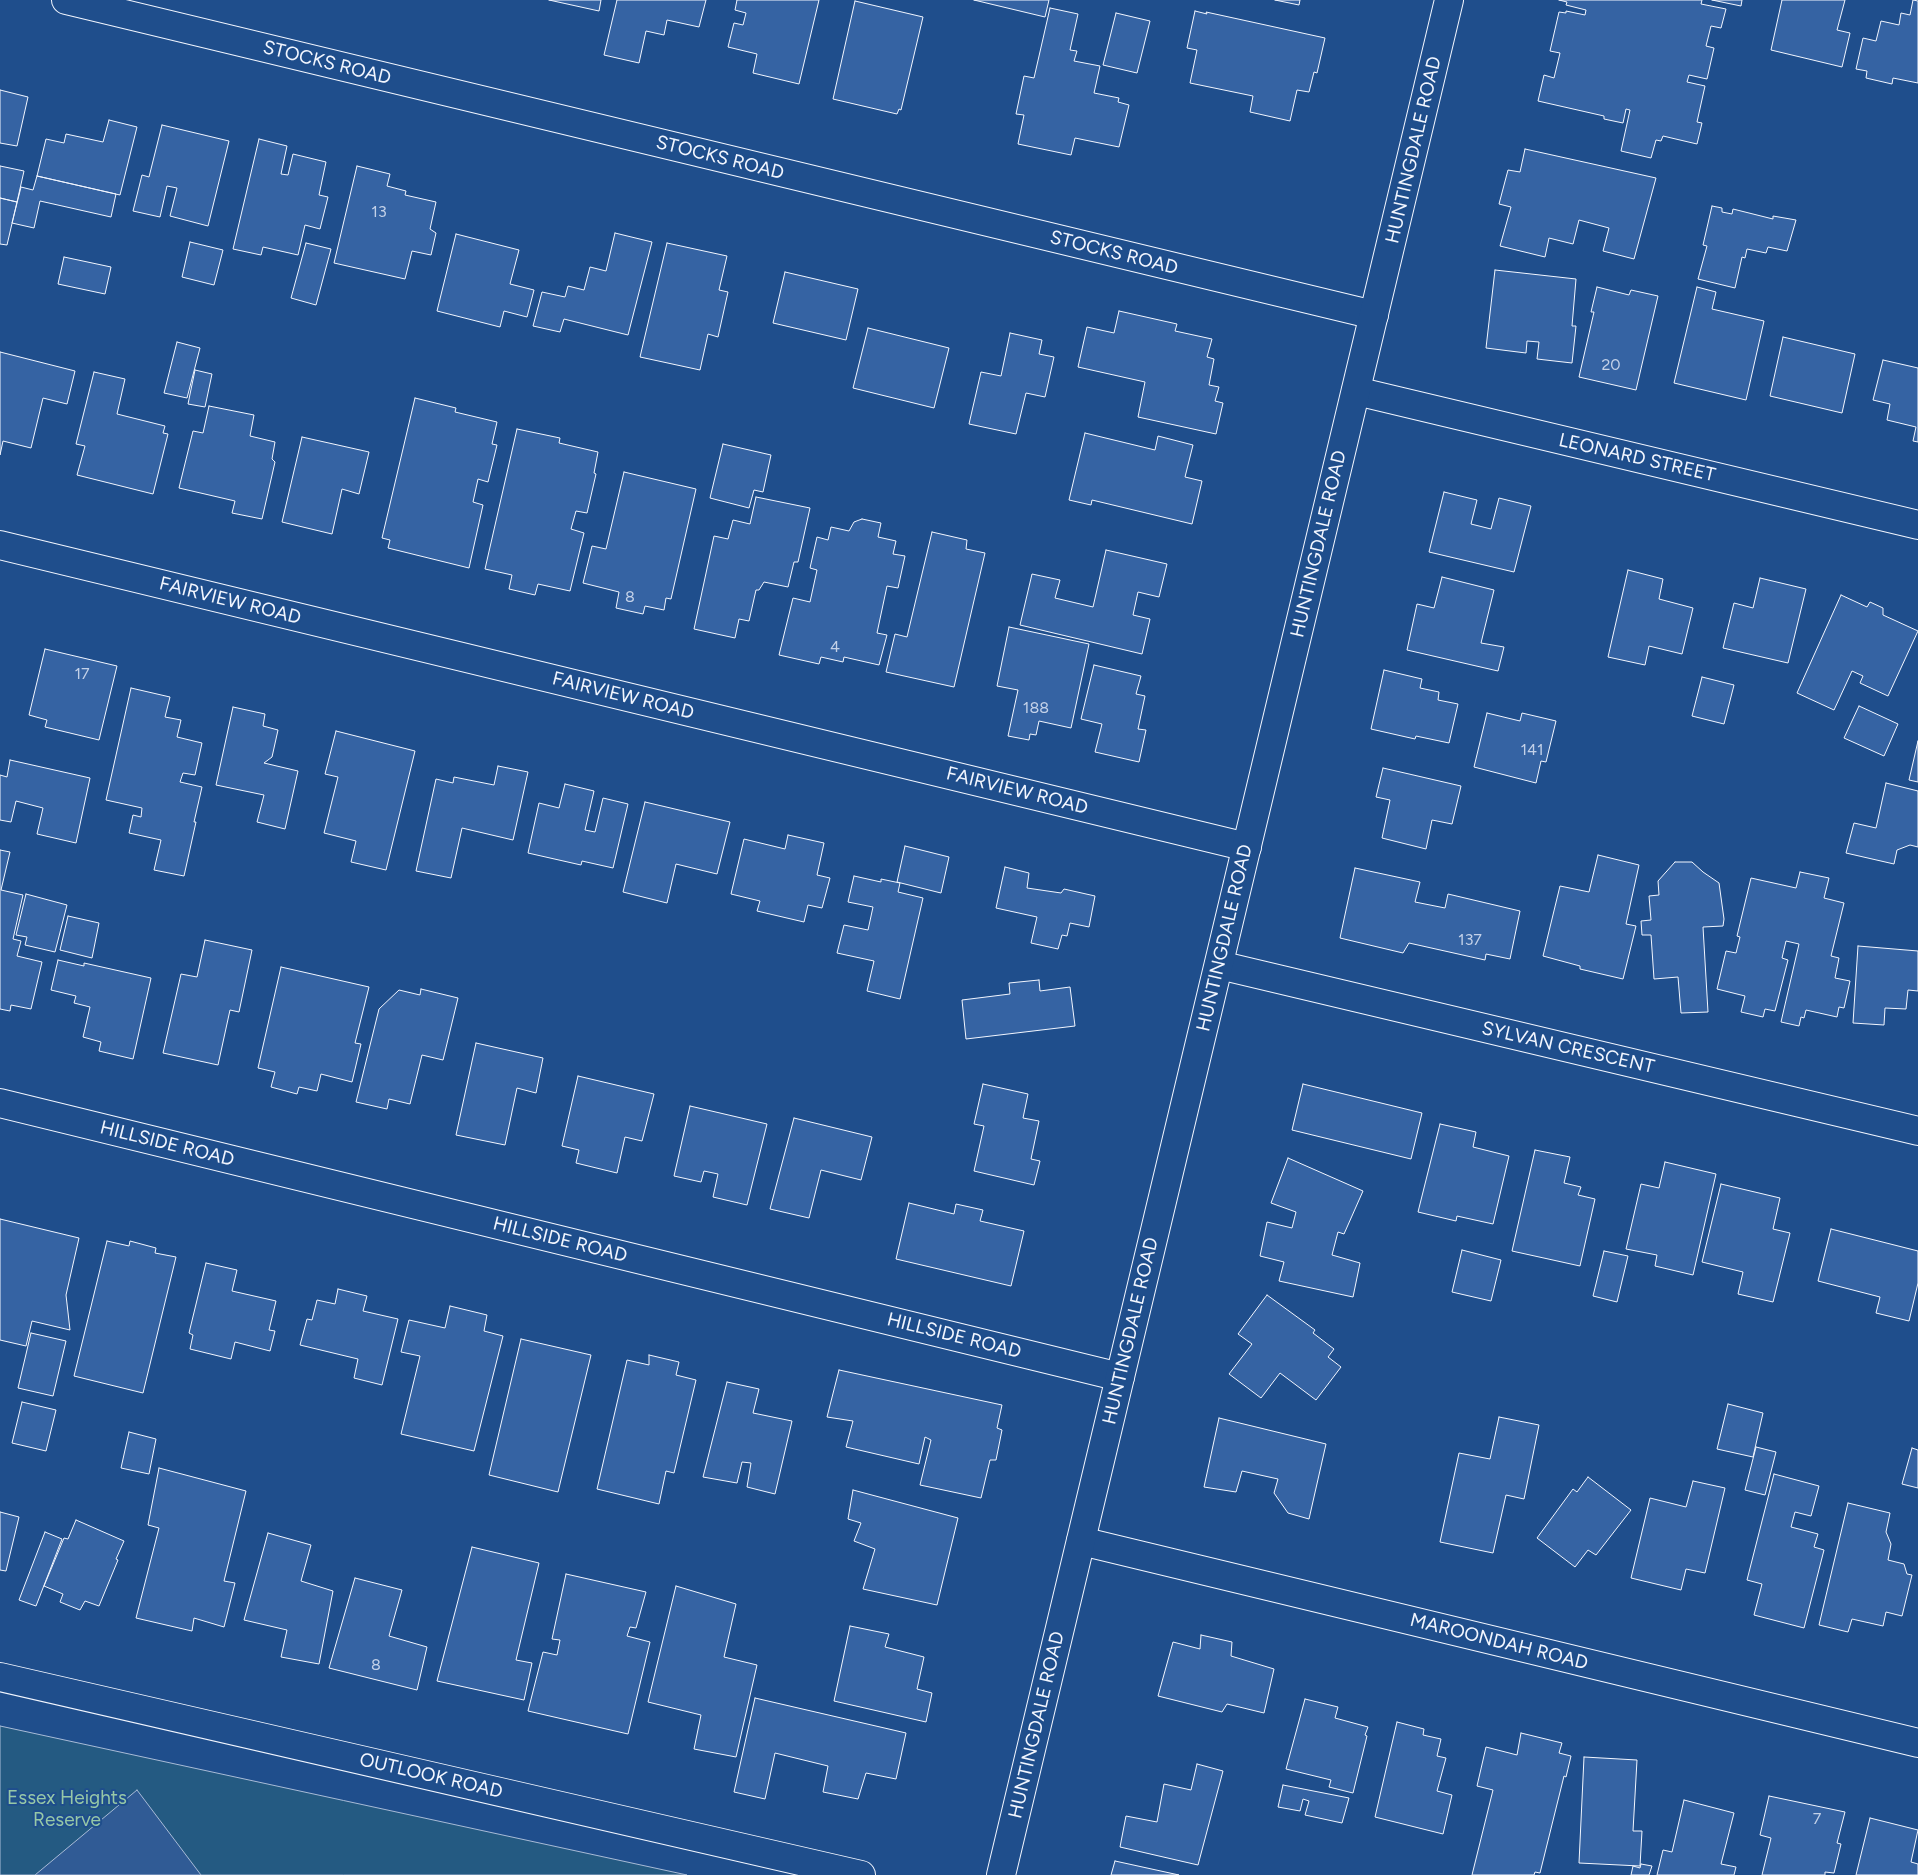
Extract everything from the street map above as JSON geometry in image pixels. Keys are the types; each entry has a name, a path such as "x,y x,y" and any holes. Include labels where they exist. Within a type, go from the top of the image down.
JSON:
{"street":[{"name":"STOCKS ROAD","path":"66,0 1374,315"},
{"name":"HUNTINGDALE ROAD","path":"1001,1875 1449,0"},
{"name":"LEONARD STREET","path":"1356,391 1918,525"},
{"name":"FAIRVIEW ROAD","path":"0,545 1247,846"},
{"name":"SYLVAN CRESCENT","path":"1219,965 1918,1130"},
{"name":"HILLSIDE ROAD","path":"0,1103 1120,1377"},
{"name":"MAROONDAH ROAD","path":"1081,1541 1918,1744"},
{"name":"OUTLOOK ROAD","path":"0,1677 861,1875"}],"green space":[{"name":"Essex Heights Reserve","path":"0,1726 687,1875 0,1875"}],"shaded area":[{"path":"137,1790 201,1875 35,1875"}],"building":[{"path":"549,0 601,0 599,11"},
{"path":"617,0 706,0 699,27 667,20 664,35 646,31 639,63 604,55"},
{"path":"737,0 819,0 799,84 753,73 757,54 728,47 734,23 743,25 746,13 735,10"},
{"path":"974,0 1049,0 1045,17"},
{"path":"1275,0 1300,0 1299,5"},
{"path":"1559,0 1702,0 1701,4 1726,9 1721,28 1711,26 1706,46 1714,48 1707,79 1689,75 1687,82 1705,86 1697,122 1702,123 1697,144 1663,136 1661,141 1656,140 1651,158 1621,151 1630,110 1626,109 1623,123 1604,119 1604,116 1538,101 1544,75 1554,78 1560,53 1550,51 1559,12 1566,13 1566,11 1585,15 1586,10 1566,5 1567,2"},
{"path":"1712,0 1742,0 1741,6"},
{"path":"1782,0 1845,0 1837,30 1850,33 1842,67 1771,50"},
{"path":"1913,0 1918,1 1918,83 1893,78 1892,84 1866,78 1867,71 1856,69 1863,38 1876,41 1881,21 1899,25 1901,13 1910,15"},
{"path":"855,1 923,17 901,110 899,109 897,114 833,99"},
{"path":"1050,8 1078,14 1070,50 1077,51 1074,61 1100,66 1094,93 1119,98 1118,102 1129,105 1119,147 1075,138 1071,155 1018,144 1024,115 1016,114 1024,76 1034,78"},
{"path":"1195,11 1325,38 1317,73 1314,72 1309,92 1297,90 1290,121 1250,112 1253,96 1190,83 1197,50 1187,48"},
{"path":"1116,13 1150,21 1137,73 1103,65"},
{"path":"0,90 28,97 17,146 0,143"},
{"path":"109,120 137,127 120,195 37,176 46,139 64,143 66,134 103,142"},
{"path":"162,125 229,141 208,226 170,216 177,188 167,186 160,217 133,211 142,175 149,177"},
{"path":"259,139 287,146 281,174 288,175 293,154 326,162 319,195 328,197 320,229 305,225 298,255 263,247 261,255 233,249"},
{"path":"1525,149 1656,178 1634,259 1603,251 1609,228 1579,220 1573,244 1549,238 1545,257 1500,246 1511,207 1499,204 1508,170 1520,172"},
{"path":"0,166 24,171 17,202 0,198"},
{"path":"357,166 390,174 387,186 406,191 405,195 436,202 430,229 436,233 431,255 412,251 405,279 334,263"},
{"path":"37,176 116,194 111,217 40,201 34,228 12,223 21,187 33,190"},
{"path":"0,198 17,202 7,245 0,244"},
{"path":"1712,206 1722,208 1722,212 1732,214 1733,209 1773,219 1773,216 1796,220 1787,251 1768,247 1766,253 1747,249 1745,258 1742,257 1735,288 1698,279 1707,246 1703,245"},
{"path":"615,233 652,242 628,335 564,319 560,332 533,326 542,292 565,297 568,286 584,290 590,267 606,271"},
{"path":"456,234 519,250 510,284 534,290 527,317 504,311 500,327 437,311"},
{"path":"190,242 223,250 214,285 182,277"},
{"path":"306,243 331,249 316,305 291,298"},
{"path":"667,243 727,256 719,290 728,292 718,337 708,334 700,370 640,357"},
{"path":"64,257 111,267 105,294 58,284"},
{"path":"1495,270 1576,279 1572,326 1576,326 1572,363 1537,359 1539,342 1527,341 1526,353 1486,348"},
{"path":"785,272 858,289 846,340 773,323"},
{"path":"1597,287 1629,295 1631,290 1658,296 1636,390 1579,377 1594,312 1591,312"},
{"path":"1697,287 1716,292 1712,309 1764,321 1746,400 1674,383"},
{"path":"1119,311 1177,324 1175,331 1212,339 1207,357 1214,359 1209,385 1219,387 1215,401 1223,403 1216,434 1138,417 1145,382 1078,367 1087,327 1114,333"},
{"path":"868,328 949,348 934,408 853,388"},
{"path":"1010,333 1042,340 1039,354 1054,357 1045,397 1026,393 1016,434 969,424 981,372 1001,376"},
{"path":"1783,337 1855,354 1842,413 1770,396"},
{"path":"177,342 200,348 187,398 164,393"},
{"path":"0,352 75,371 67,404 43,398 31,448 3,441 0,455"},
{"path":"1883,360 1918,368 1918,442 1913,441 1916,427 1887,420 1890,404 1873,400"},
{"path":"195,370 212,374 205,407 188,404"},
{"path":"94,372 125,379 117,414 165,426 163,433 168,434 153,494 77,475 85,446 76,444"},
{"path":"415,398 456,408 455,412 497,422 492,444 497,445 488,482 478,479 473,502 483,505 469,568 388,548 390,540 382,538"},
{"path":"209,406 254,415 250,436 275,442 272,459 275,462 262,519 232,513 235,501 179,488 193,431 203,433"},
{"path":"517,429 560,438 559,443 598,452 594,473 596,474 587,513 576,511 571,529 584,533 570,591 538,584 535,595 509,589 512,575 485,569"},
{"path":"1085,433 1155,450 1158,436 1193,445 1185,477 1202,481 1192,524 1092,500 1091,505 1069,500"},
{"path":"302,437 369,452 359,494 342,489 332,534 282,522"},
{"path":"723,444 771,455 763,492 754,490 749,508 710,498"},
{"path":"624,472 696,489 671,599 666,598 664,610 645,606 643,614 616,608 619,592 583,583 592,546 606,549"},
{"path":"1444,492 1477,500 1471,524 1491,529 1499,498 1531,506 1514,572 1429,552"},
{"path":"756,497 810,508 798,562 794,562 788,587 764,582 759,590 756,590 749,621 739,619 735,638 694,629 714,536 728,539 733,520 750,524"},
{"path":"862,519 881,523 878,537 896,541 893,554 905,556 898,588 887,586 877,633 887,635 879,665 844,657 843,662 821,657 819,664 779,655 793,598 810,602 817,570 810,568 817,537 828,540 831,527 849,531 854,522"},
{"path":"932,532 967,540 966,549 985,553 954,687 886,672 895,634 907,637"},
{"path":"1106,550 1167,564 1159,597 1138,592 1133,615 1150,619 1142,654 1020,625 1032,574 1060,580 1055,598 1093,607"},
{"path":"1628,570 1663,579 1659,599 1693,608 1682,654 1649,646 1645,665 1608,657"},
{"path":"1442,577 1494,590 1481,643 1504,647 1498,671 1407,650 1417,604 1434,608"},
{"path":"1760,578 1806,589 1788,663 1723,648 1734,603 1753,608"},
{"path":"1841,595 1867,607 1870,602 1883,608 1883,615 1918,631 1888,696 1860,683 1863,676 1852,671 1834,710 1797,693"},
{"path":"1009,627 1089,644 1071,728 1039,721 1036,735 1030,734 1029,740 1008,736 1018,690 997,686"},
{"path":"45,649 117,666 99,740 45,727 47,720 29,715"},
{"path":"1094,665 1141,676 1136,694 1145,696 1138,729 1146,730 1139,762 1095,752 1102,724 1081,719"},
{"path":"1384,670 1422,679 1420,688 1439,692 1438,700 1458,704 1449,743 1416,736 1415,739 1371,729"},
{"path":"1702,677 1734,685 1724,724 1692,716"},
{"path":"131,688 170,697 165,717 181,720 177,737 202,743 195,775 183,773 180,782 202,787 184,876 154,870 161,840 129,833 133,815 141,817 142,808 106,800"},
{"path":"1859,706 1898,724 1884,756 1844,738"},
{"path":"233,707 265,714 263,726 278,730 272,757 264,763 298,771 285,829 257,822 264,795 216,785"},
{"path":"1487,713 1520,721 1522,713 1556,721 1546,762 1541,761 1536,783 1474,767"},
{"path":"336,731 415,751 386,870 351,862 356,841 324,833 338,777 325,774"},
{"path":"1918,741 1918,782 1909,780"},
{"path":"10,760 90,778 76,843 37,834 43,808 16,801 11,822 0,820 0,775 7,777"},
{"path":"498,766 528,772 513,840 462,828 451,878 416,871 436,779 453,783 454,777 494,785"},
{"path":"1383,768 1461,786 1452,824 1432,820 1426,849 1382,838 1390,800 1376,797"},
{"path":"1886,783 1918,791 1918,847 1910,845 1897,850 1894,864 1846,853 1854,823 1876,828"},
{"path":"565,784 594,791 585,830 595,832 603,798 628,804 613,868 582,861 581,865 528,853 539,803 559,808"},
{"path":"645,802 730,822 717,874 676,864 667,903 623,892"},
{"path":"788,835 824,843 817,875 830,878 822,908 808,905 804,922 757,911 760,901 731,894 744,839 785,849"},
{"path":"905,846 949,857 941,893 897,882"},
{"path":"0,850 10,852 1,890 23,895 13,939 21,941 17,956 42,962 31,1009 11,1005 10,1011 0,1009"},
{"path":"1598,855 1639,865 1626,924 1636,926 1623,979 1580,969 1580,966 1543,956 1560,886 1589,892"},
{"path":"1675,862 1692,862 1719,883 1724,919 1723,926 1703,927 1708,1012 1681,1013 1678,977 1654,979 1651,935 1642,935 1641,921 1651,920 1649,896 1659,895 1658,881"},
{"path":"1005,867 1029,873 1027,888 1061,893 1064,889 1095,896 1089,927 1070,923 1067,936 1062,935 1058,949 1031,943 1037,917 996,908"},
{"path":"1355,868 1420,882 1415,902 1445,908 1448,894 1520,911 1510,959 1486,954 1485,960 1409,943 1403,953 1340,938"},
{"path":"1800,872 1829,878 1824,898 1844,903 1831,956 1839,958 1835,978 1850,981 1844,1008 1839,1007 1837,1017 1806,1010 1804,1018 1801,1017 1799,1026 1781,1022 1799,944 1786,941 1782,958 1788,960 1775,1011 1765,1009 1763,1017 1741,1012 1745,996 1717,989 1726,951 1736,953 1740,937 1737,936 1751,878 1796,888"},
{"path":"854,876 881,882 881,879 900,883 898,892 923,898 900,999 867,991 874,961 837,953 844,925 868,930 873,907 848,902"},
{"path":"26,894 67,905 55,952 25,945 27,937 16,935"},
{"path":"68,916 99,923 92,958 60,950"},
{"path":"205,940 252,950 239,1012 230,1010 218,1065 163,1053 181,974 197,977"},
{"path":"1858,946 1918,951 1918,991 1908,990 1906,1009 1885,1008 1884,1025 1853,1023"},
{"path":"58,960 84,966 84,963 151,978 133,1059 99,1051 101,1042 83,1037 90,1007 74,1003 76,996 51,990"},
{"path":"281,967 369,987 355,1043 361,1044 352,1082 321,1074 317,1091 299,1087 297,1094 271,1087 275,1072 258,1068"},
{"path":"1039,980 1040,991 1070,987 1075,1026 966,1039 962,1000 1010,994 1009,983"},
{"path":"421,989 458,998 443,1060 422,1055 410,1104 389,1099 387,1109 356,1102 379,1009 399,990 420,995"},
{"path":"476,1043 543,1058 536,1093 517,1088 505,1145 456,1135"},
{"path":"578,1076 654,1094 642,1141 625,1137 617,1173 576,1163 579,1150 562,1146"},
{"path":"983,1084 1028,1094 1023,1118 1039,1121 1031,1159 1040,1161 1034,1185 974,1171 984,1126 974,1124"},
{"path":"1303,1084 1422,1113 1411,1159 1292,1130"},
{"path":"690,1106 767,1124 747,1205 713,1197 718,1174 704,1171 701,1182 674,1176"},
{"path":"794,1118 872,1137 861,1180 821,1170 809,1218 770,1209"},
{"path":"1440,1124 1476,1132 1473,1147 1509,1156 1493,1224 1457,1216 1456,1221 1418,1212"},
{"path":"1535,1150 1570,1157 1564,1183 1581,1187 1578,1195 1595,1199 1580,1266 1512,1251"},
{"path":"1288,1158 1363,1191 1344,1234 1338,1232 1332,1255 1360,1263 1353,1297 1279,1281 1284,1262 1260,1256 1267,1222 1292,1228 1296,1212 1271,1203"},
{"path":"1665,1162 1716,1174 1693,1275 1655,1266 1657,1255 1626,1249 1641,1184 1659,1188"},
{"path":"1721,1184 1780,1198 1773,1229 1790,1233 1773,1302 1738,1294 1743,1272 1702,1262"},
{"path":"909,1203 954,1214 956,1204 983,1210 980,1221 1024,1231 1011,1286 896,1259"},
{"path":"0,1219 79,1238 66,1295 70,1330 32,1321 26,1346 0,1340"},
{"path":"1831,1229 1918,1251 1918,1283 1909,1321 1876,1313 1880,1297 1818,1281"},
{"path":"107,1241 129,1246 130,1241 156,1248 155,1253 176,1257 143,1393 74,1376"},
{"path":"1462,1250 1501,1260 1491,1301 1452,1292"},
{"path":"1604,1251 1628,1256 1617,1302 1593,1296"},
{"path":"206,1263 237,1270 232,1291 276,1301 269,1330 275,1331 270,1351 235,1342 231,1359 190,1349 193,1335 189,1333"},
{"path":"338,1289 367,1296 363,1311 398,1319 382,1385 354,1378 358,1359 300,1345 307,1319 312,1320 317,1300 335,1304"},
{"path":"1267,1295 1315,1330 1313,1333 1334,1349 1328,1357 1341,1367 1316,1400 1280,1373 1261,1398 1229,1374 1252,1344 1238,1334"},
{"path":"450,1306 487,1315 484,1331 503,1336 474,1451 401,1434 420,1356 401,1352 409,1320 445,1328"},
{"path":"31,1333 66,1341 53,1396 18,1388"},
{"path":"521,1339 591,1355 558,1492 489,1475"},
{"path":"649,1355 679,1362 676,1375 696,1380 674,1473 666,1471 659,1504 597,1489 627,1360 649,1365"},
{"path":"839,1370 1002,1405 997,1428 1002,1430 996,1460 990,1460 981,1498 920,1485 931,1440 925,1437 919,1464 846,1447 853,1421 827,1417"},
{"path":"727,1382 759,1389 753,1413 792,1421 775,1494 747,1487 751,1463 742,1462 737,1483 703,1477"},
{"path":"22,1402 56,1410 46,1451 12,1443"},
{"path":"1728,1404 1763,1413 1753,1457 1717,1449"},
{"path":"1499,1417 1539,1425 1524,1499 1506,1495 1493,1553 1440,1542 1459,1453 1490,1459"},
{"path":"1219,1418 1326,1444 1309,1519 1288,1513 1274,1493 1278,1479 1242,1471 1236,1492 1204,1487"},
{"path":"129,1432 156,1439 149,1474 121,1468"},
{"path":"1756,1447 1776,1452 1765,1495 1745,1490"},
{"path":"1912,1448 1918,1450 1918,1488 1902,1484"},
{"path":"159,1468 246,1491 224,1581 235,1583 224,1627 194,1618 192,1631 136,1618 159,1528 148,1525"},
{"path":"1774,1474 1819,1486 1811,1516 1795,1512 1791,1527 1818,1534 1814,1547 1824,1550 1804,1628 1754,1615 1762,1584 1747,1580"},
{"path":"1588,1477 1631,1510 1596,1555 1588,1550 1575,1567 1537,1538 1573,1489 1577,1492"},
{"path":"1693,1481 1725,1488 1705,1573 1686,1569 1681,1590 1631,1578 1650,1498 1686,1507"},
{"path":"853,1490 958,1518 937,1605 863,1589 875,1549 854,1541 861,1523 848,1519"},
{"path":"1848,1503 1890,1513 1886,1532 1891,1544 1888,1560 1904,1564 1907,1574 1912,1575 1902,1616 1886,1612 1883,1626 1852,1619 1848,1632 1819,1625"},
{"path":"0,1512 19,1517 6,1571 0,1570"},
{"path":"76,1520 124,1541 99,1606 85,1601 80,1610 60,1602 63,1594 44,1586 64,1538 68,1539"},
{"path":"45,1532 62,1539 36,1606 19,1600"},
{"path":"268,1533 311,1545 301,1581 333,1591 319,1664 281,1657 287,1630 244,1620"},
{"path":"472,1547 539,1563 516,1660 532,1663 524,1700 437,1681"},
{"path":"566,1574 646,1592 636,1628 630,1627 627,1636 650,1642 628,1734 528,1711 543,1652 557,1655 560,1640 552,1639"},
{"path":"355,1578 402,1590 389,1636 427,1647 417,1690 329,1668"},
{"path":"676,1586 736,1604 724,1657 757,1665 736,1757 694,1749 701,1715 648,1702"},
{"path":"850,1626 889,1634 885,1647 924,1657 917,1689 932,1693 926,1722 834,1701"},
{"path":"1201,1635 1232,1642 1231,1656 1274,1669 1264,1713 1227,1704 1222,1712 1158,1696 1173,1642 1200,1649"},
{"path":"755,1698 906,1733 896,1779 866,1773 858,1799 823,1792 828,1766 775,1753 765,1799 734,1792"},
{"path":"1305,1699 1338,1707 1335,1718 1368,1727 1353,1793 1329,1787 1331,1780 1286,1769"},
{"path":"1397,1722 1424,1729 1423,1735 1441,1739 1437,1756 1446,1758 1437,1791 1452,1795 1443,1834 1375,1817"},
{"path":"1521,1733 1562,1743 1559,1753 1571,1756 1566,1777 1564,1776 1540,1873 1535,1872 1534,1875 1472,1875 1493,1790 1477,1786 1486,1747 1517,1755"},
{"path":"1584,1757 1637,1760 1633,1831 1642,1831 1640,1866 1579,1863"},
{"path":"1197,1764 1223,1771 1198,1865 1120,1847 1126,1816 1157,1822 1164,1784 1191,1790"},
{"path":"1283,1785 1349,1798 1342,1823 1305,1815 1309,1801 1303,1799 1300,1811 1278,1807"},
{"path":"1769,1796 1845,1812 1837,1843 1841,1844 1834,1873 1825,1872 1825,1875 1762,1875 1771,1838 1760,1835"},
{"path":"1684,1800 1734,1813 1721,1864 1736,1867 1734,1875 1657,1875 1663,1850 1672,1852"},
{"path":"1870,1818 1918,1830 1911,1862 1918,1864 1918,1875 1856,1875"},
{"path":"1115,1861 1179,1875 1111,1875"},
{"path":"1641,1864 1652,1866 1649,1875 1631,1875 1633,1866 1640,1868"}]}
